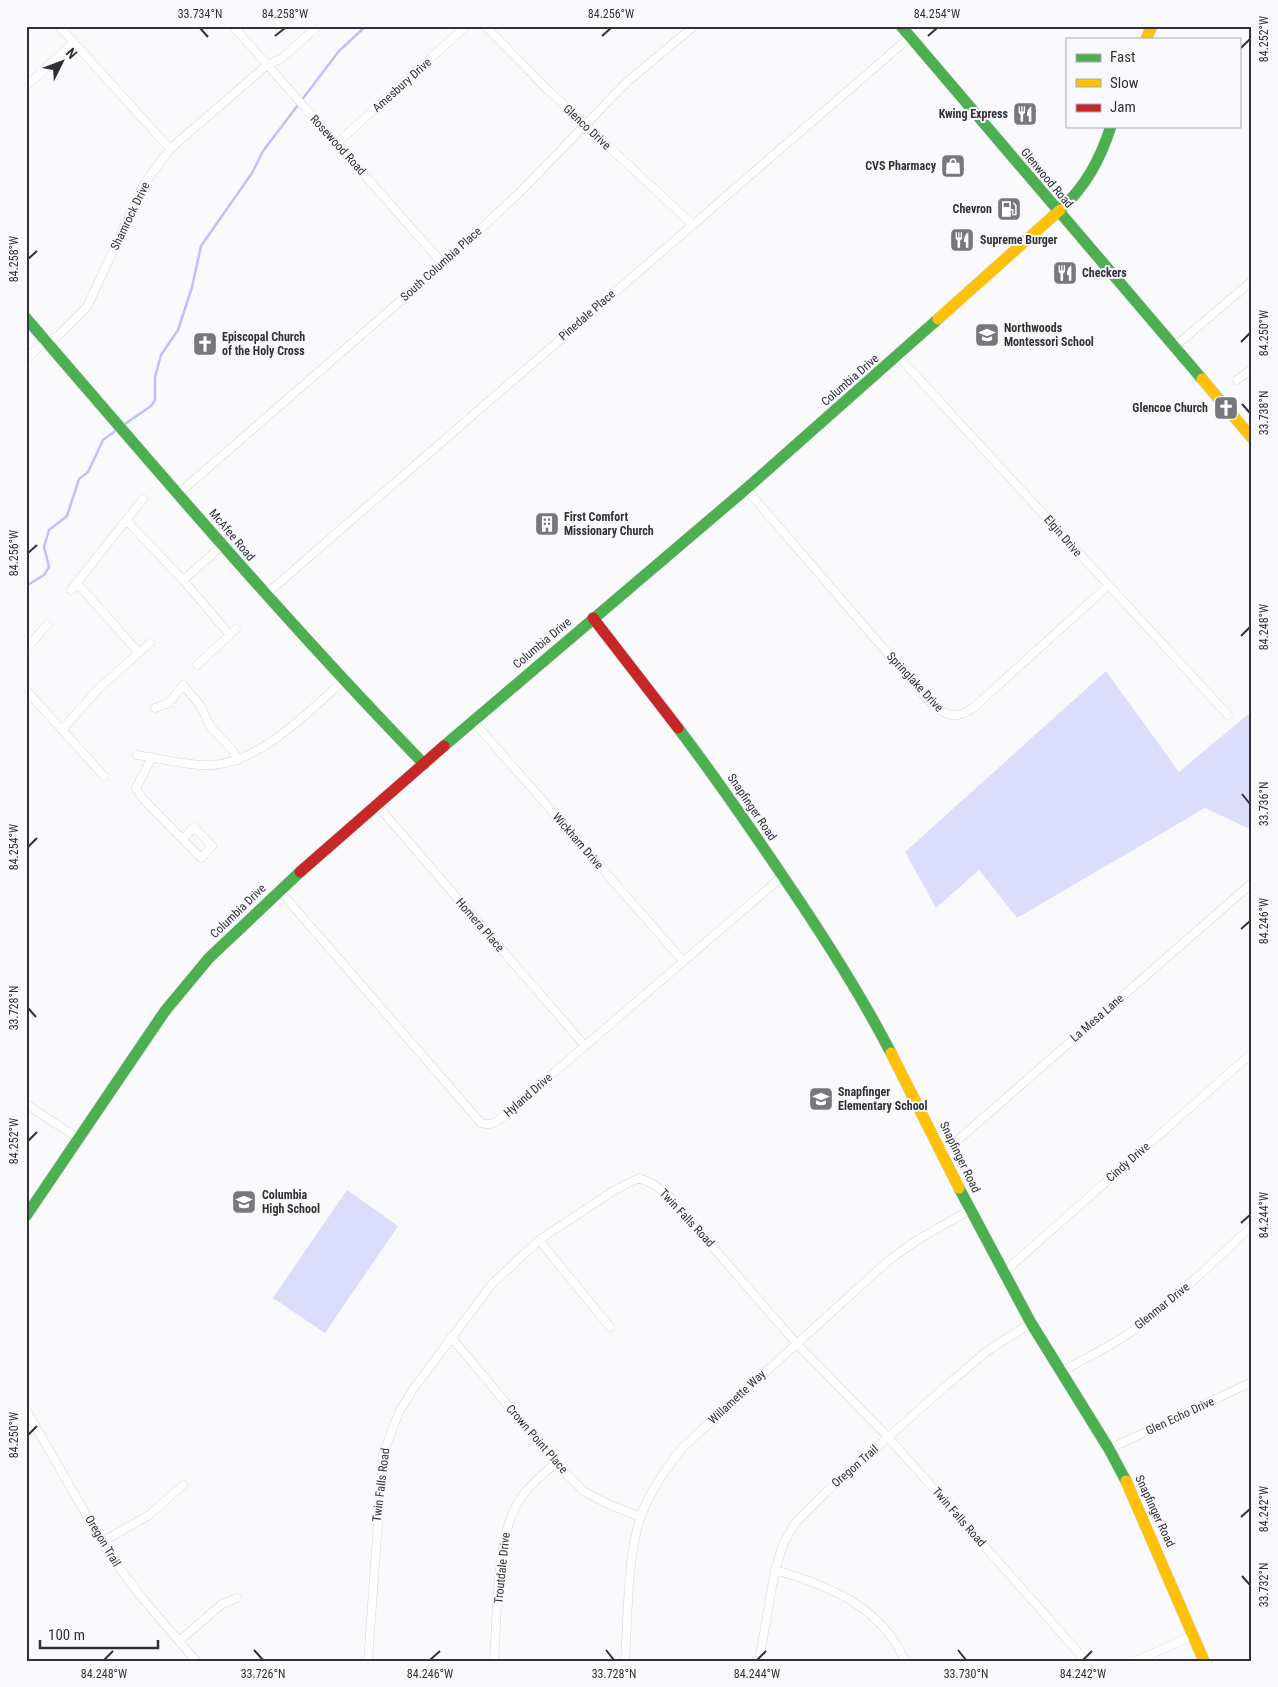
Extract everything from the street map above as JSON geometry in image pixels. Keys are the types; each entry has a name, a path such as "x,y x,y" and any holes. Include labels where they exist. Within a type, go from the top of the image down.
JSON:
{"main road":[{"name":"Glenwood Road","path":"901,26 1252,438"},
{"path":"1146,38 1152,26"},
{"name":"Columbia Drive","path":"26,1216 165,1011 209,958 279,890 376,804 746,489 898,356 1079,192 1103,151 1110,128"},
{"name":"McAfee Road","path":"26,318 265,594 343,681 424,764"},
{"name":"Snapfinger Road","path":"593,618 723,787 828,943 869,1010 943,1153 970,1210 1031,1323 1109,1449 1135,1498 1204,1661"}],"street":[{"path":"58,26 170,149"},
{"name":"Rosewood Road","path":"233,26 443,264"},
{"name":"Shamrock Drive","path":"26,359 46,341 58,336 87,307 144,184 170,149 267,65 282,60 318,26"},
{"name":"Amesbury Drive","path":"337,143 466,26"},
{"name":"Glenco Drive","path":"485,26 584,124 692,224"},
{"name":"South Columbia Place","path":"179,493 443,264 520,192 584,124 627,82 694,26"},
{"name":"Pinedale Place","path":"265,594 910,37"},
{"path":"26,86 73,43"},
{"path":"1174,347 1252,281"},
{"name":"Elgin Drive","path":"898,356 1228,715"},
{"path":"1237,380 1252,369"},
{"name":"Springlake Drive","path":"746,489 929,701 946,716 964,715 973,708 1108,586"},
{"path":"71,590 143,499"},
{"path":"126,520 233,632 198,665"},
{"path":"183,580 223,545"},
{"path":"77,583 138,653"},
{"path":"26,649 47,625"},
{"path":"62,730 98,689 150,643"},
{"path":"137,755 211,766 232,763 267,744 286,730 343,681"},
{"path":"155,708 169,703 183,685 200,706 210,726 238,760"},
{"path":"26,690 104,776"},
{"name":"Wickham Drive","path":"473,721 683,961"},
{"path":"152,757 136,788 142,798 183,839"},
{"name":"Homera Place","path":"376,804 585,1046"},
{"name":"Hyland Drive","path":"279,890 481,1123 494,1124 783,876"},
{"name":"La Mesa Lane","path":"943,1153 1252,883"},
{"name":"Cindy Drive","path":"1004,1272 1252,1053"},
{"path":"26,1104 78,1138"},
{"name":"Twin Falls Road","path":"368,1661 383,1454 399,1412 492,1284 539,1240 613,1190 639,1178 653,1184 666,1193 796,1343 888,1437 1086,1661"},
{"name":"Willamette Way","path":"625,1661 634,1545 641,1517 665,1470 682,1448 888,1261 917,1240 970,1210"},
{"name":"Glenmar Drive","path":"1060,1372 1134,1330 1175,1297 1252,1226"},
{"path":"539,1240 610,1327"},
{"name":"Oregon Trail","path":"759,1661 775,1570 784,1542 796,1522 825,1492 986,1352 1031,1323"},
{"name":"Crown Point Place","path":"451,1338 556,1463 583,1491 608,1504 641,1517"},
{"name":"Glen Echo Drive","path":"1109,1449 1252,1382"},
{"name":"Oregon Trail","path":"26,1410 102,1542 143,1599 196,1661"},
{"name":"Troutdale Drive","path":"494,1661 505,1532 522,1495 556,1463"},
{"path":"102,1542 149,1515 183,1485"},
{"path":"775,1570 813,1580 847,1596 863,1608 887,1631 898,1644 905,1661"},
{"path":"179,1641 222,1604 238,1598"},
{"path":"1136,1661 1194,1635"}],"shaded area":[{"path":"1106,671 1179,772 1252,711 1252,830 1205,808 1017,918 979,870 936,908 905,852"},
{"path":"347,1190 398,1226 325,1333 273,1298"}],"waterway":[{"path":"122,426 151,406 155,400 155,377 161,355 178,330 192,287 201,246 252,173 263,151 339,51 366,26"},
{"path":"26,586 44,575 49,567 44,547 49,530 67,516 79,479 88,472 103,440 118,429"}],"traffic: fast":[{"path":"901,26 1202,379"},
{"path":"1060,210 1085,182 1097,161 1110,128"},
{"path":"26,318 271,600 424,764"},
{"path":"444,746 746,489 938,319"},
{"path":"678,728 733,804 814,923 854,987 891,1053"},
{"path":"26,1216 165,1011 209,958 300,872"},
{"path":"959,1188 1031,1323 1109,1449 1126,1481"}],"traffic: slow":[{"path":"1146,38 1152,26"},
{"path":"938,319 1060,210"},
{"path":"1202,379 1252,438"},
{"path":"891,1053 959,1188"},
{"path":"1126,1481 1204,1661"}],"traffic: jam":[{"path":"593,618 678,728"},
{"path":"300,872 444,746"}],"place":[{"name":"Kwing Express","path":"1025,114"},
{"name":"CVS Pharmacy","path":"953,166"},
{"name":"Chevron","path":"1009,209"},
{"name":"Supreme Burger","path":"962,240"},
{"name":"Checkers","path":"1065,273"},
{"name":"Northwoods Montessori School","path":"987,335"},
{"name":"Episcopal Church of the Holy Cross","path":"205,344"},
{"name":"Glencoe Church","path":"1226,408"},
{"name":"First Comfort Missionary Church","path":"547,524"},
{"name":"Snapfinger Elementary School","path":"821,1099"},
{"name":"Columbia High School","path":"244,1202"}]}
